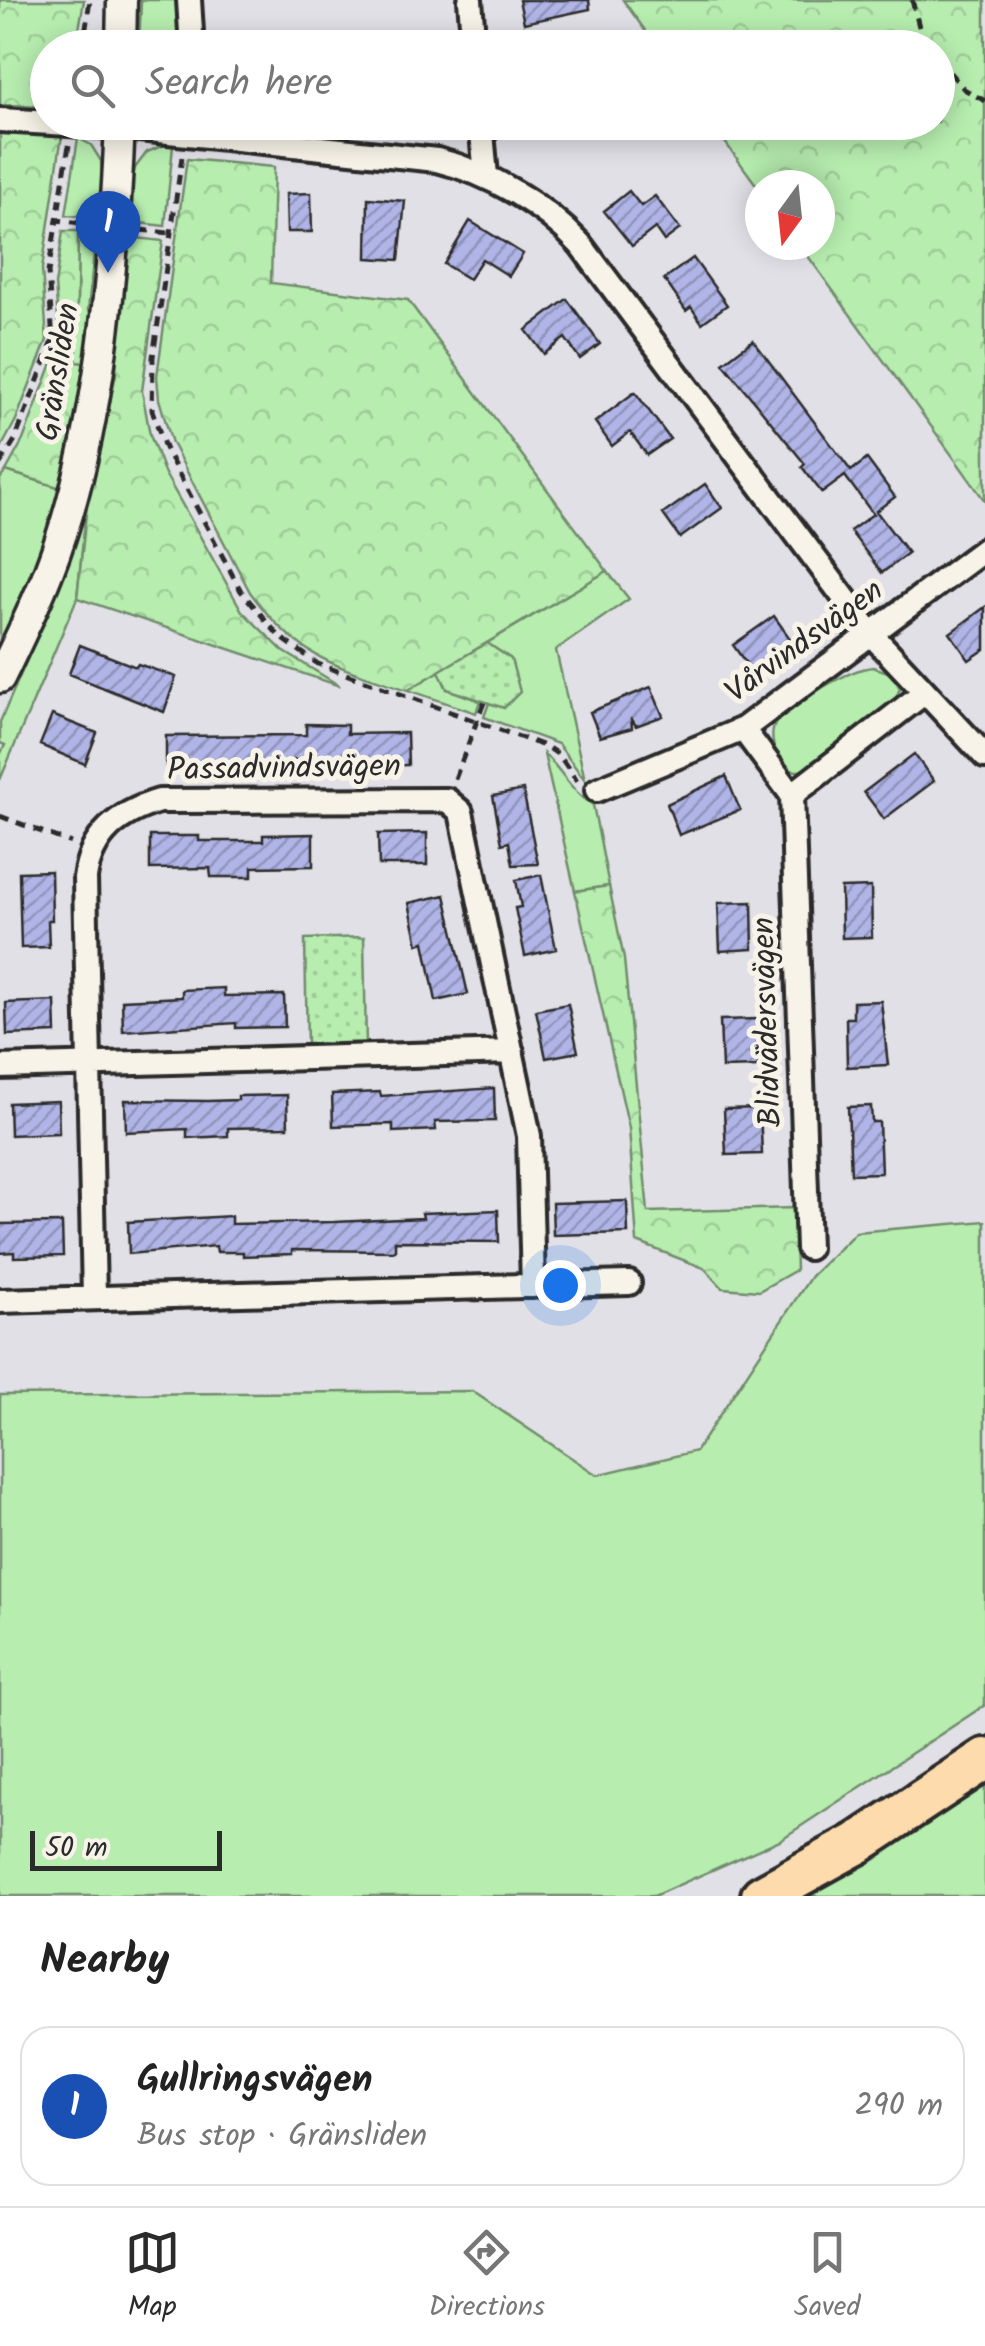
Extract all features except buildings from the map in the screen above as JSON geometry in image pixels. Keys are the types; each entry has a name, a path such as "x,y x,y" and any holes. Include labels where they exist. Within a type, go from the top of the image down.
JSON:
{"highway":[{"path":"762,1896 858,1843 985,1759"}],"street":[{"path":"121,30 122,0"},
{"path":"189,0 191,30"},
{"path":"470,0 472,30"},
{"path":"0,120 30,121"},
{"name":"Gränsliden","path":"0,678 48,572 75,488 89,426 99,372 119,140"},
{"path":"275,140 437,160 486,176 548,215 580,244 872,635 985,756"},
{"path":"483,140 486,176"},
{"name":"Vårvindsvägen","path":"597,790 743,729 985,550"},
{"path":"743,729 792,794 925,692"},
{"name":"Blidvädersvägen","path":"792,794 808,1248"},
{"name":"Passadvindsvägen","path":"92,851 105,829 115,821 159,801 447,800 460,812 529,1136 532,1286"},
{"path":"92,851 85,892 94,1298"},
{"path":"0,1067 512,1052"},
{"path":"0,1301 628,1283"}],"path":[{"path":"86,30 90,0"},
{"path":"912,0 921,30"},
{"path":"955,79 964,90 985,101"},
{"path":"184,140 150,376 152,410 166,448 228,570 252,608 279,636 318,664 548,746 576,780 597,790"},
{"path":"0,464 24,420 53,340 48,272 57,220"},
{"path":"447,800 486,698"},
{"path":"0,816 92,851"}],"green space":[{"path":"0,0 84,0 79,30 30,30 30,106 0,105"},
{"path":"141,0 181,0 182,30 140,30"},
{"path":"623,0 985,0 985,501 811,260 835,260 835,170 745,170 723,140 955,140 955,30 645,30"},
{"path":"0,133 30,134 30,140 61,140 42,269 47,340 0,450"},
{"path":"78,140 82,140 91,145 101,161 105,220 97,220 97,213 66,215"},
{"path":"173,146 165,226 123,221 135,168 147,152"},
{"path":"187,159 274,167 271,283 408,300 607,571 408,690 338,666 285,632 250,592 172,443 159,399 157,376"},
{"path":"63,231 78,231 76,362 90,364 61,488 6,471 23,440 60,342 55,285"},
{"path":"78,231 96,233 88,310 97,312 90,364 76,362"},
{"path":"128,237 163,241 142,391 150,435 164,472 242,611 283,651 340,686 77,598 87,504 116,374 112,312 121,313"},
{"path":"6,471 61,488 40,556 0,643 0,479"},
{"path":"87,503 77,598 0,780 0,755 5,745 0,743 0,722 58,588"},
{"path":"607,571 629,599 556,650 585,780 558,744 484,717 489,703 504,707 511,659 487,643"},
{"path":"487,643 511,659 520,692 504,708 447,689 439,671"},
{"path":"873,667 891,673 900,688 893,706 812,768 789,769 774,746 773,732 778,720 822,688"},
{"path":"439,671 447,689 480,701 476,713 408,690"},
{"path":"544,754 593,805 609,886 575,891"},
{"path":"609,886 624,959 648,1212 794,1208 796,1270 759,1291 723,1288 704,1268 637,1242 629,1128 575,891"},
{"path":"364,937 366,1045 307,1046 305,939"},
{"path":"985,1221 985,1705 780,1840 654,1896 0,1896 0,1395 472,1391 597,1475 696,1451 811,1276 856,1232"},
{"path":"985,1785 985,1896 799,1896 877,1856"}],"place":[{"name":"Gullringsvägen","path":"108,273"}]}
